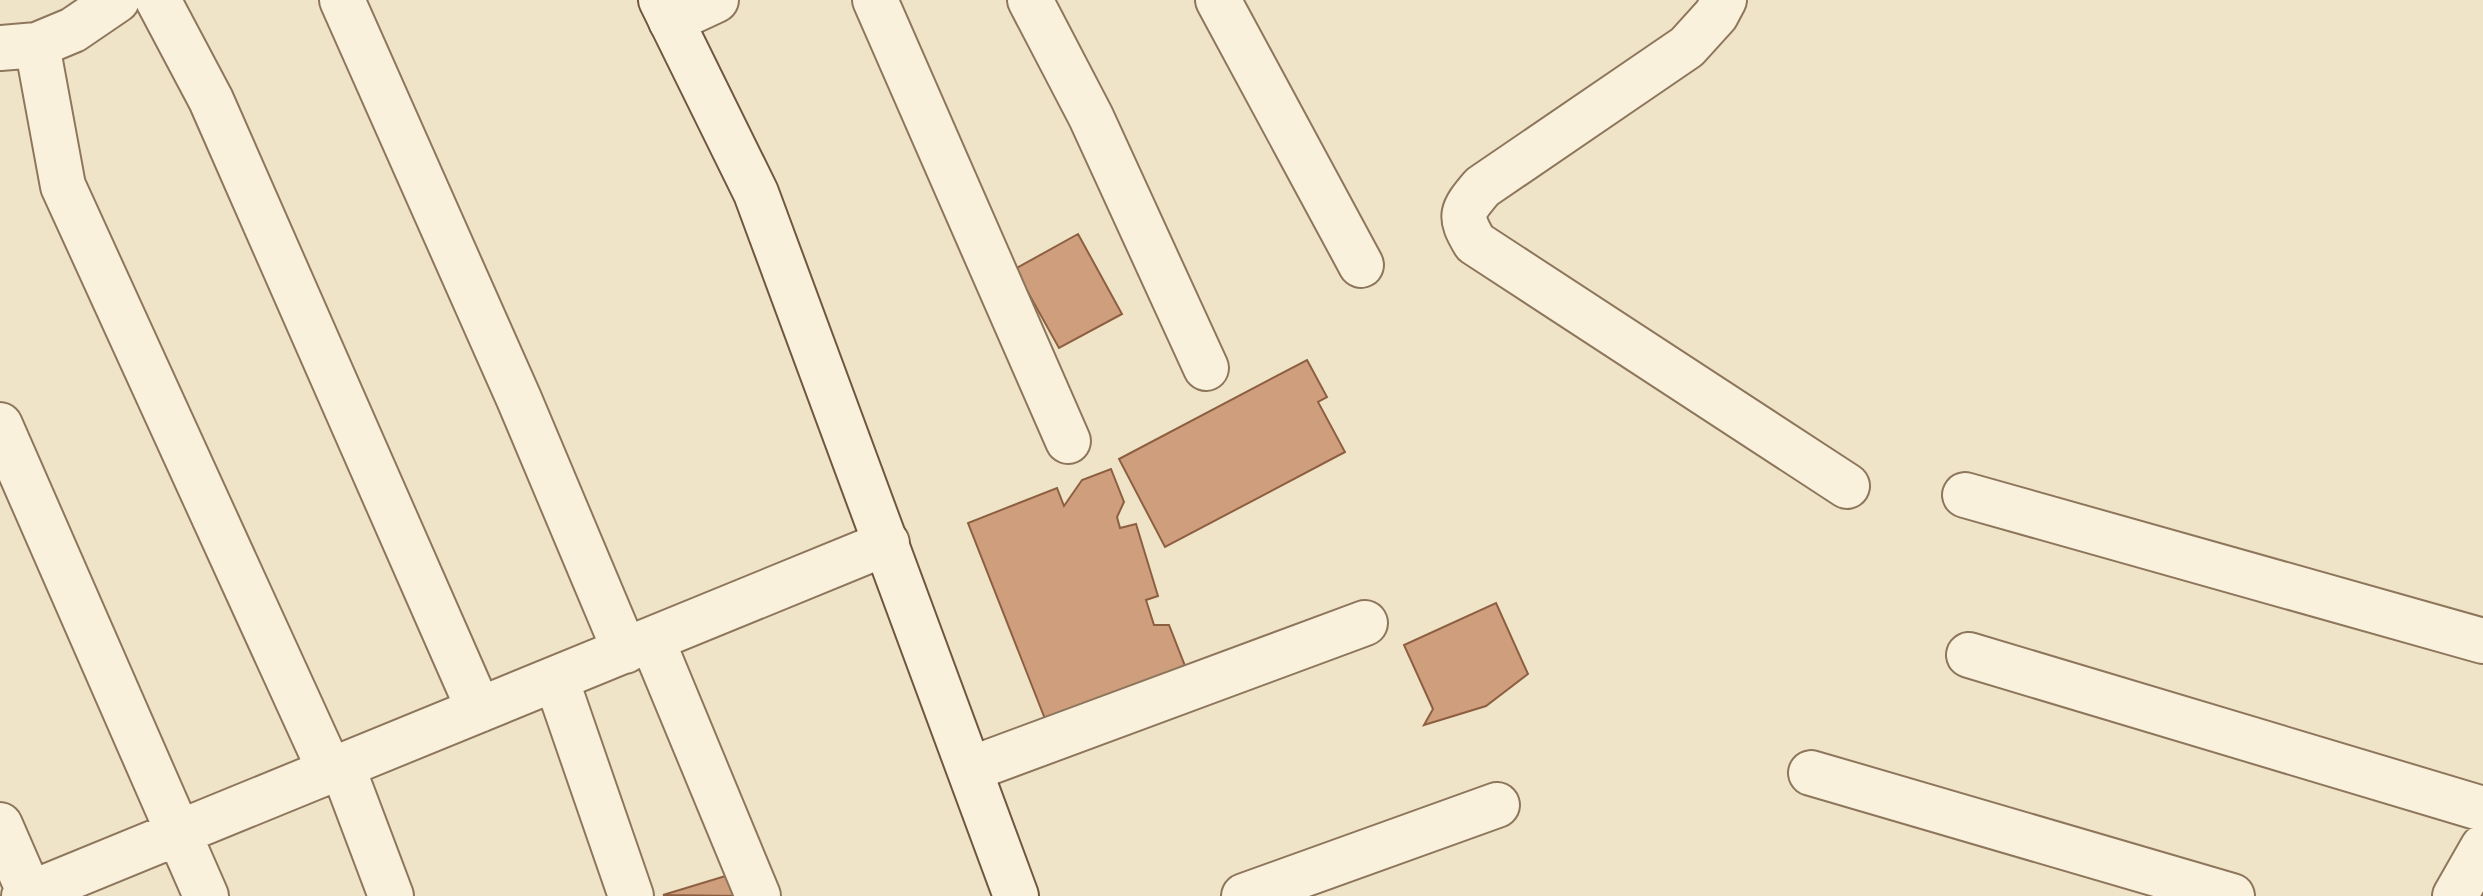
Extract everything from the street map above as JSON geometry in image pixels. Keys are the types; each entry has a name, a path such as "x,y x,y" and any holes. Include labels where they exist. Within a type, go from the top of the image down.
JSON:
{"street":[{"path":"117,0 73,30 18,46 63,186 336,769 391,896"},
{"path":"158,0 211,100 479,710"},
{"path":"342,0 519,399 758,896"},
{"path":"716,0 666,10 756,193 1016,896"},
{"path":"875,0 1068,441"},
{"path":"1030,0 1091,117 1206,368"},
{"path":"1218,0 1361,265"},
{"path":"1724,0 1716,15 1687,47 1482,187 1464,209 1464,225 1475,243 1847,486"},
{"path":"0,425 206,896"},
{"path":"1965,495 2483,641"},
{"path":"0,825 34,894 887,543"},
{"path":"971,769 1365,623"},
{"path":"1969,655 2483,809"},
{"path":"556,679 631,896"},
{"path":"1811,773 2232,896"},
{"path":"1244,896 1497,805"},
{"path":"2455,896 2483,847"}],"building":[{"path":"1078,234 1122,314 1059,348 1015,269"},
{"path":"1307,360 1327,397 1318,402 1345,452 1165,547 1119,459"},
{"path":"1111,469 1124,502 1117,517 1120,528 1136,524 1158,596 1146,600 1154,625 1169,625 1187,671 1047,724 968,523 1057,488 1064,506 1082,480"},
{"path":"1496,603 1528,674 1486,706 1424,725 1433,709 1404,645"},
{"path":"732,874 739,896 663,895"}]}
